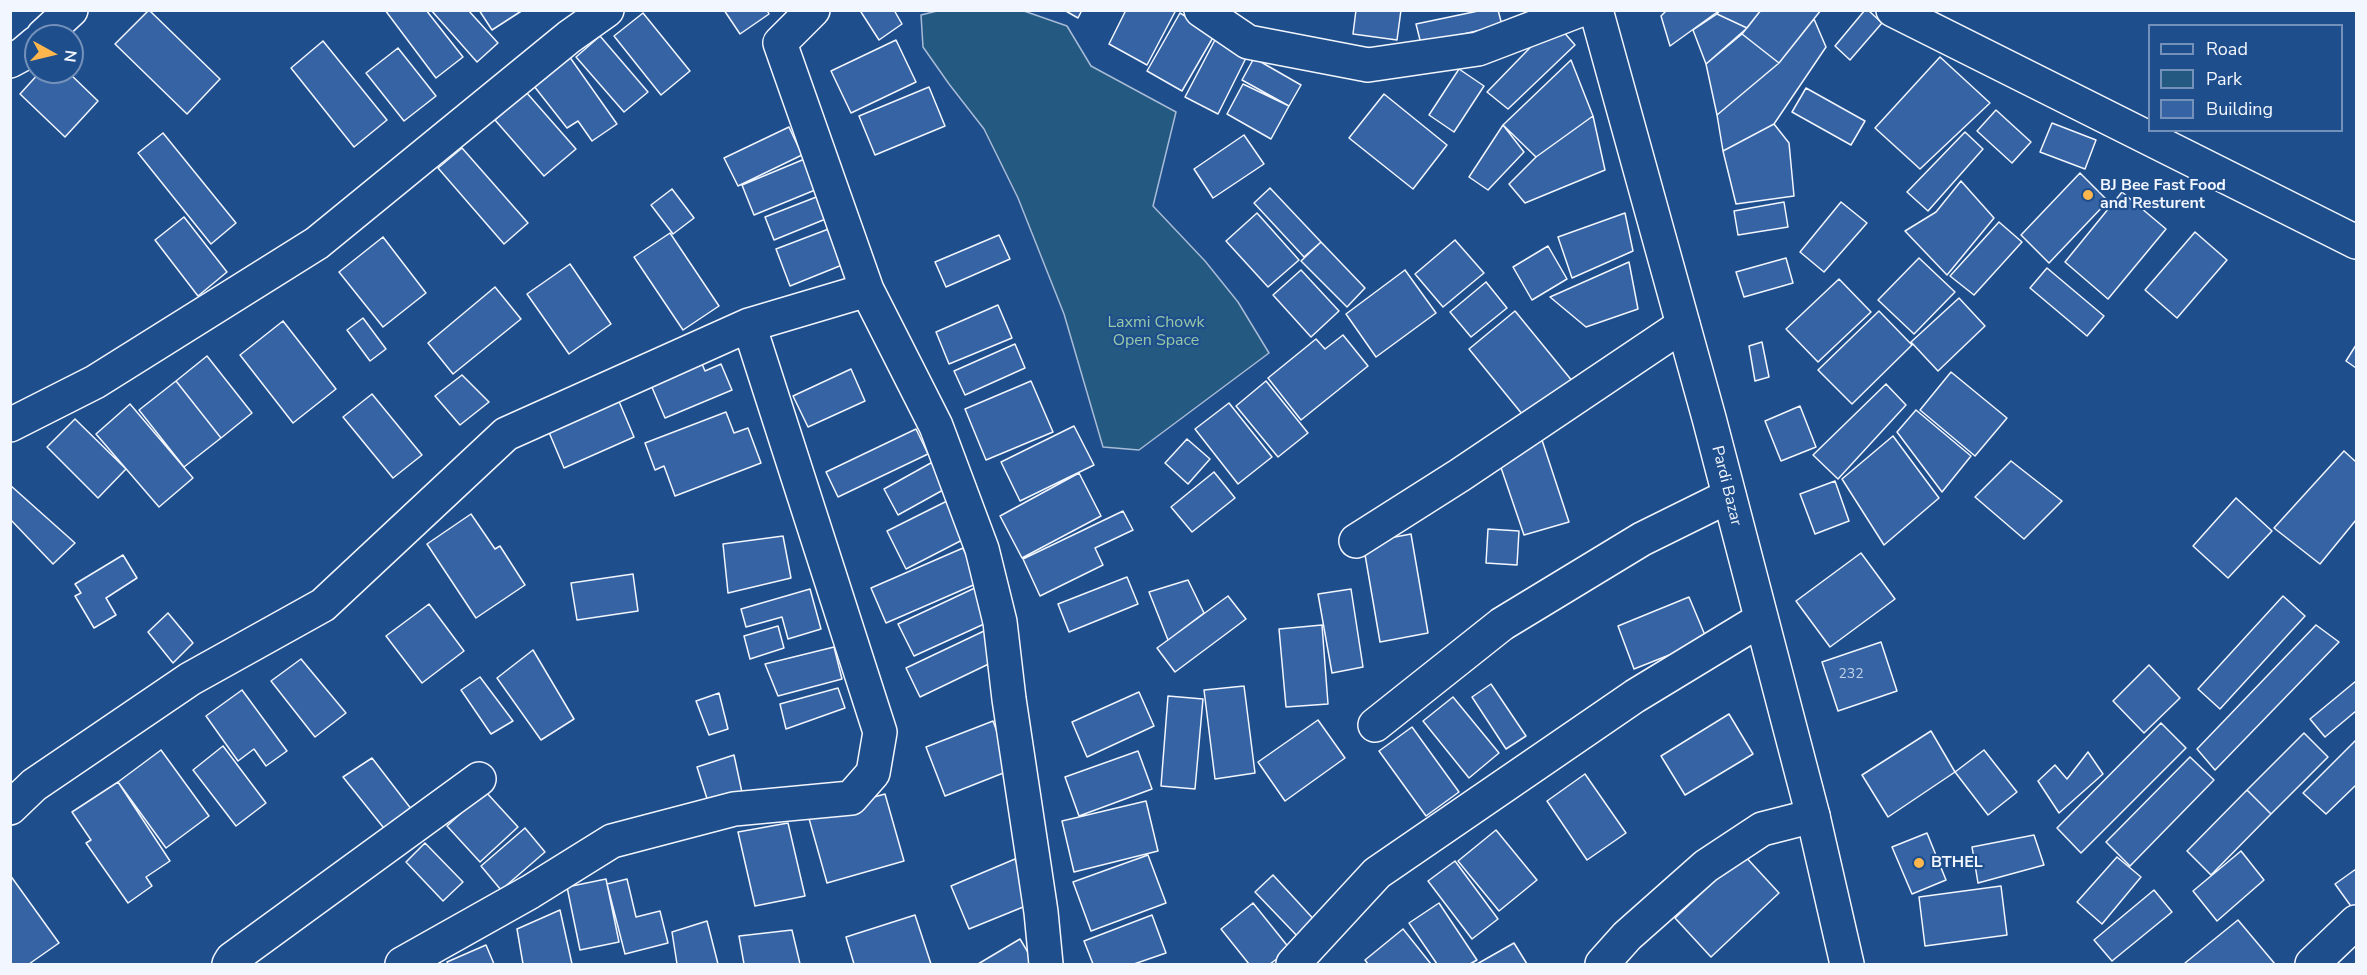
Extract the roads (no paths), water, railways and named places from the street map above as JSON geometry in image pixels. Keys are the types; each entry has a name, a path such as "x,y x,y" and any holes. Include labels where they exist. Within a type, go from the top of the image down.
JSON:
{"street":[{"path":"56,24 71,10"},
{"path":"10,425 95,382 316,243 569,37 607,10"},
{"path":"813,10 780,44 867,290 936,426 982,549 1000,622 1009,699 1041,912 1046,964"},
{"path":"1201,10 1248,42 1368,65 1478,49 1580,10"},
{"name":"Pardi Bazar","path":"1596,10 1729,496 1813,816 1847,964"},
{"path":"1893,10 2356,242"},
{"path":"10,61 24,53"},
{"path":"10,808 34,785 190,679 323,605 506,434 749,325 867,290"},
{"path":"402,964 530,892 612,841 734,809 851,798 873,773 880,732 749,325"},
{"path":"1356,541 1460,475 1683,325"},
{"path":"1375,725 1503,624 1642,539 1729,496"},
{"path":"1293,964 1377,873 1635,696 1760,620"},
{"path":"229,964 232,959 479,779"},
{"path":"1602,964 1627,936 1706,866 1762,829 1813,816"},
{"path":"2312,964 2356,922"}],"place":[{"name":"BJ Bee Fast Food and Resturent","path":"2088,195"},
{"name":"BTHEL","path":"1919,863"}],"park label":[{"name":"Laxmi Chowk Open Space","path":"1156,332"}]}
